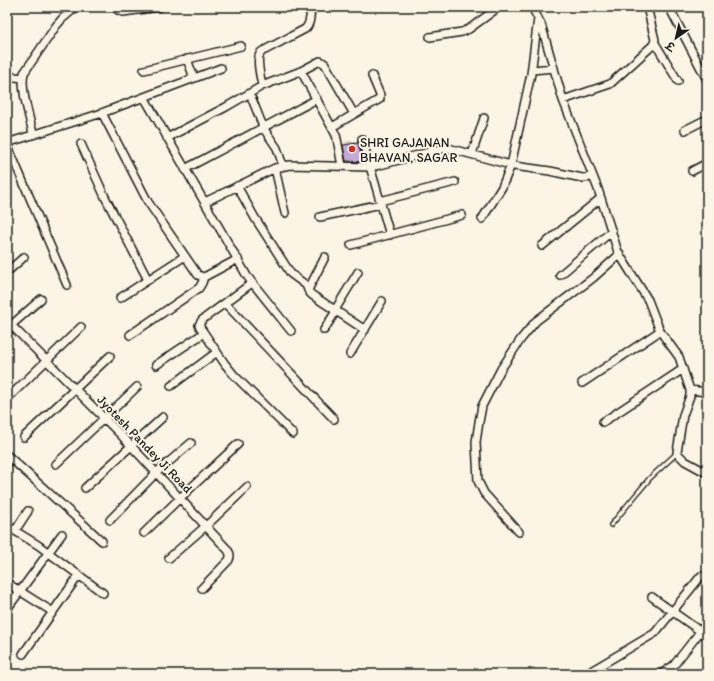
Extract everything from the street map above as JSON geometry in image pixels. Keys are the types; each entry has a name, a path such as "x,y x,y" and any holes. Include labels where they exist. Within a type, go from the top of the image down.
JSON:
{"street":[{"path":"116,7 118,10 123,12 160,7"},
{"path":"262,86 259,54 305,29 309,23 311,7"},
{"path":"430,37 462,32 469,29 499,7"},
{"path":"532,7 543,29 563,100 601,198 620,254 648,300 660,331 679,357 690,390 690,396 683,415 678,453 685,461 707,473"},
{"path":"482,219 502,187 511,166 532,70 538,17 537,7"},
{"path":"647,7 655,43 678,81"},
{"path":"669,7 707,80"},
{"path":"34,134 23,90 24,73 62,19 74,8"},
{"path":"563,100 610,84 655,43"},
{"path":"144,70 241,46"},
{"path":"187,59 194,78"},
{"path":"167,138 252,94 262,86 301,71 320,61 324,63 354,114"},
{"path":"67,285 7,143 102,113 221,68"},
{"path":"532,70 554,68"},
{"path":"301,71 332,127 337,139 342,166"},
{"path":"7,76 23,78"},
{"path":"332,127 378,100 380,95 372,76"},
{"path":"252,94 286,165"},
{"path":"144,97 252,283 291,331"},
{"path":"185,168 317,99"},
{"path":"102,113 148,202 198,275 203,277 238,259"},
{"path":"472,154 484,118"},
{"path":"685,130 707,119"},
{"path":"362,139 369,167 390,234"},
{"path":"81,144 105,197 148,280"},
{"path":"205,202 275,168 286,165 369,167 443,149 454,149 511,166 550,171 582,178 593,177"},
{"path":"692,171 707,163"},
{"path":"275,168 285,213"},
{"path":"320,217 380,203 455,182"},
{"path":"237,186 255,218 291,274 306,285 312,295 365,330"},
{"path":"542,246 601,198"},
{"path":"351,245 462,215"},
{"path":"560,275 612,231"},
{"path":"519,532 484,493 478,481 476,442 482,406 501,369 521,339 536,321 593,278 620,254"},
{"path":"120,298 185,256"},
{"path":"308,290 325,256"},
{"path":"7,272 24,257"},
{"path":"324,330 358,272"},
{"path":"130,335 199,288 202,284 204,276"},
{"path":"252,283 200,322 200,328 234,375 293,434"},
{"path":"8,325 41,299"},
{"path":"350,354 382,301"},
{"path":"225,303 334,419"},
{"name":"Jyotesh Pandey Ji Road","path":"8,325 46,360 105,419 230,553 229,560 202,588"},
{"path":"7,399 81,327"},
{"path":"582,382 660,331"},
{"path":"156,365 204,333"},
{"path":"171,386 217,352"},
{"path":"24,437 110,356"},
{"path":"603,422 683,369"},
{"path":"56,464 137,387"},
{"path":"690,390 707,392"},
{"path":"84,488 163,417"},
{"path":"110,520 156,473 191,443"},
{"path":"144,533 238,444"},
{"path":"7,456 102,541"},
{"path":"169,558 206,526 247,487"},
{"path":"15,531 28,511"},
{"path":"7,526 31,540 103,593"},
{"path":"7,609 62,534"},
{"path":"23,654 79,575"},
{"path":"586,674 650,636 658,629 701,576"},
{"path":"7,583 52,612"},
{"path":"652,597 707,636"},
{"path":"661,674 674,665 707,623"}],"lane":[{"path":"611,525 650,478 678,453"}],"building":[{"name":"SHRI GAJANAN BHAVAN, SAGAR","path":"358,143 363,162 346,161 343,145"}],"place":[{"name":"SHRI GAJANAN BHAVAN, SAGAR","path":"352,149"}]}
